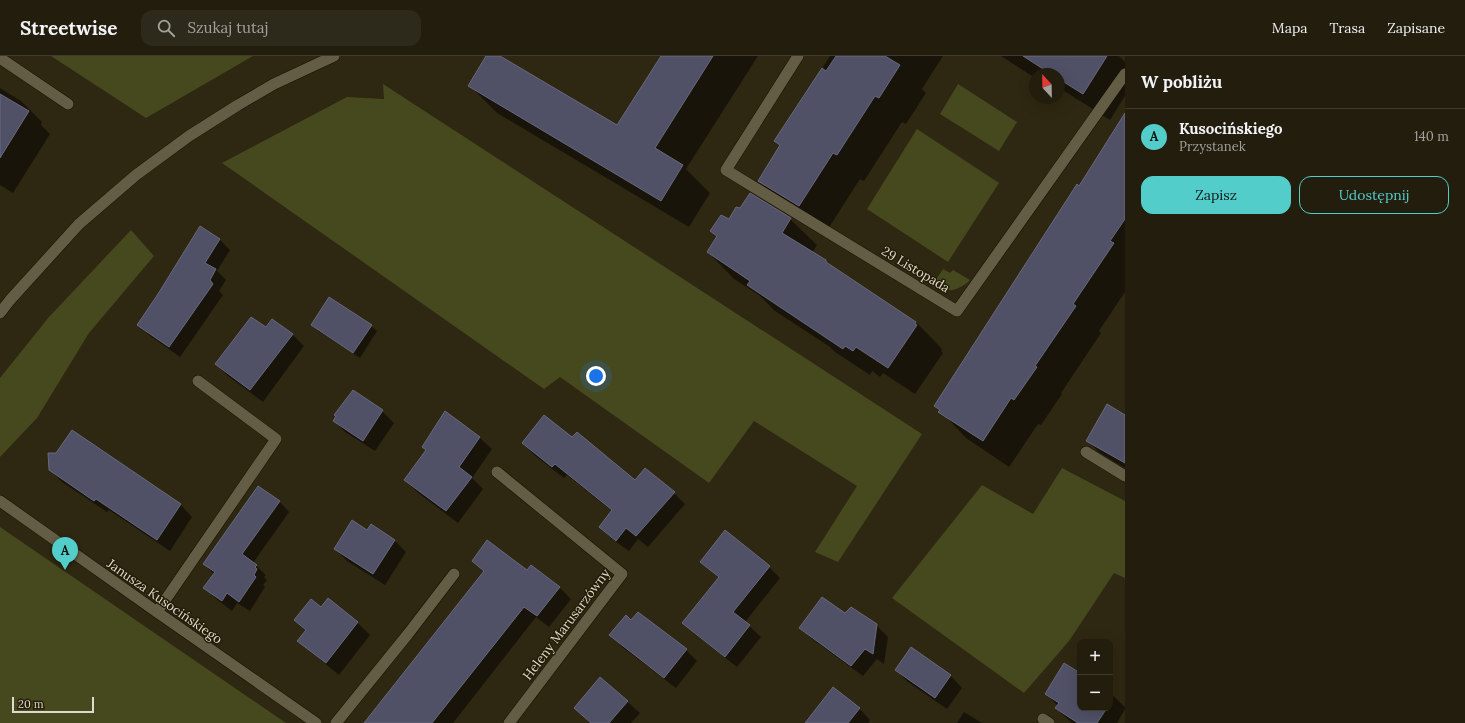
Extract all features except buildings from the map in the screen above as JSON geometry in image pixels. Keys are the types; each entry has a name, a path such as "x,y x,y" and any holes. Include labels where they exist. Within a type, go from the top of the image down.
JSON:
{"street":[{"path":"0,313 79,224 136,175 189,136 238,105 274,84 334,56"},
{"name":"29 Listopada","path":"798,56 726,170 958,311 1125,74"},
{"path":"0,58 68,104"},
{"path":"157,612 276,439 198,381"},
{"path":"1086,452 1125,476"},
{"name":"Heleny Marusarzówny","path":"497,472 622,574 509,723"},
{"name":"Janusza Kusocińskiego","path":"0,501 316,723"},
{"path":"336,723 454,574"}],"green space":[{"path":"51,56 253,56 146,118"},
{"path":"383,84 922,434 838,562 815,552 857,486 754,421 709,483 560,377 544,389 222,163 347,97 384,99"},
{"path":"958,84 1017,122 999,151 940,114"},
{"path":"917,129 999,183 948,262 867,209"},
{"path":"131,230 154,256 89,333 37,418 0,457 0,378 49,317"},
{"path":"943,269 950,273 953,270 970,280 957,289 947,291 932,286"},
{"path":"1062,468 1125,501 1125,578 1114,573 1069,641 1024,693 892,598 982,485 1033,514"},
{"path":"0,527 286,723 0,723"}],"place":[{"name":"Kusocińskiego","path":"65,570"}]}
